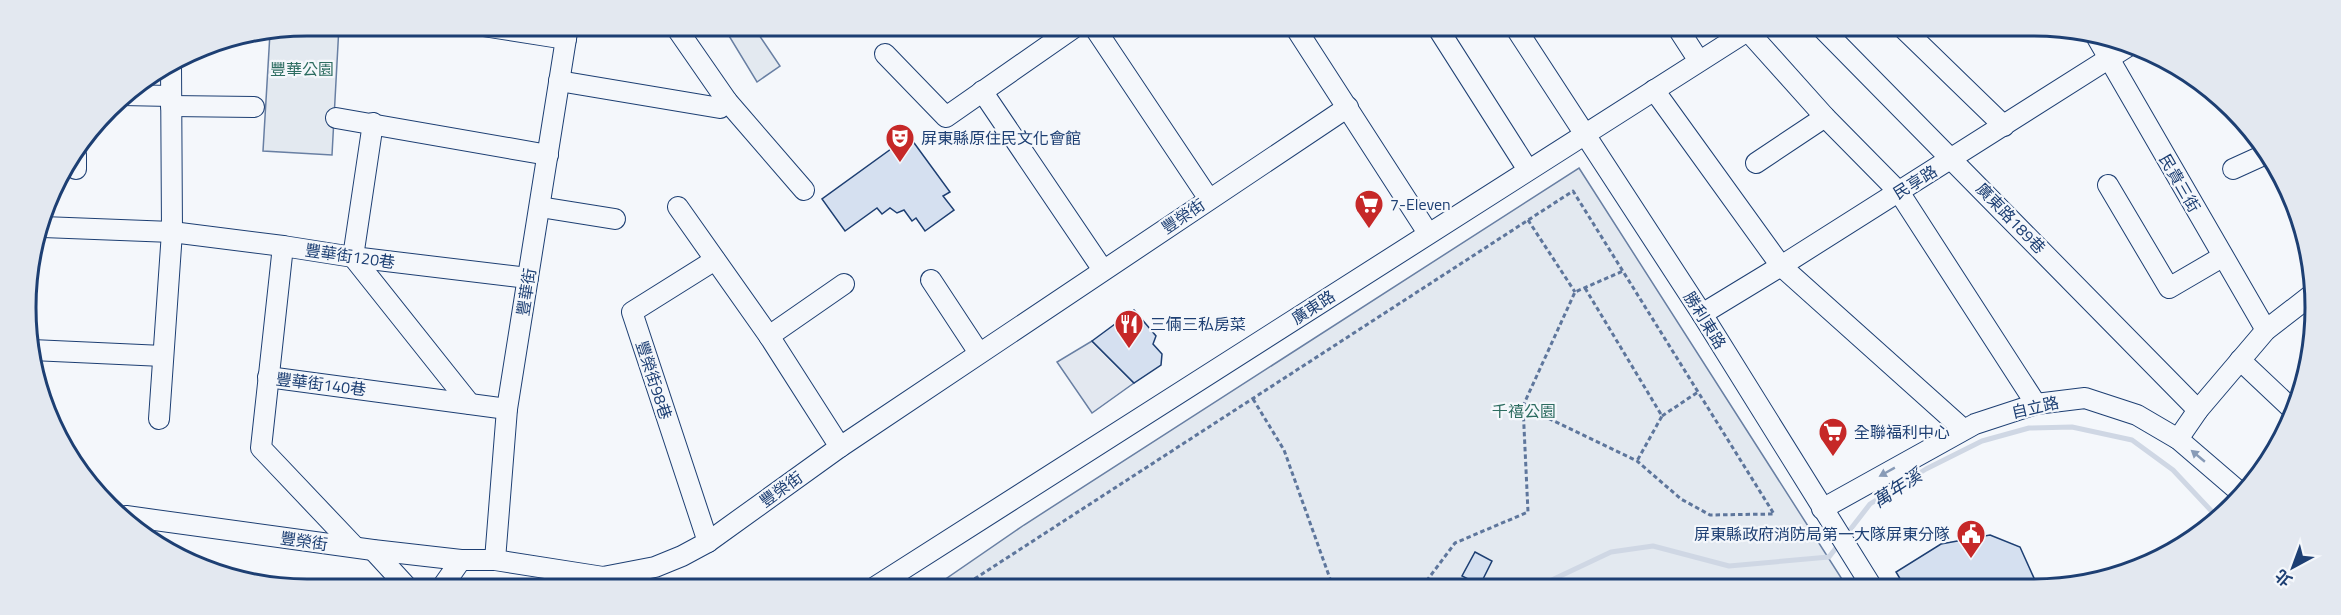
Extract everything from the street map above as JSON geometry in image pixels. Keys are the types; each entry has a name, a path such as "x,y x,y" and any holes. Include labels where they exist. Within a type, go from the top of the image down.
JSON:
{"street":[{"name":"豐華街","path":"495,560 507,409 566,36"},
{"path":"682,36 727,101 804,190"},
{"path":"885,54 946,117 1060,36"},
{"path":"1101,36 1209,199"},
{"path":"1301,36 1428,233"},
{"path":"1443,36 1528,170"},
{"name":"勝利東路","path":"1521,36 1702,314 1867,579"},
{"path":"1683,36 1699,61"},
{"name":"廣東路","path":"887,579 1738,36"},
{"path":"1755,36 1825,117 1899,192 2036,404"},
{"name":"廣東路189巷","path":"1830,36 1953,158 2177,391 2198,410"},
{"path":"1911,36 2004,126"},
{"name":"民貴三街","path":"2101,44 2266,330"},
{"name":"民享路","path":"1702,314 2122,50"},
{"path":"159,418 172,232 171,73"},
{"path":"560,81 720,108 727,101"},
{"path":"1654,90 1781,266 1963,429"},
{"path":"982,91 1104,270"},
{"path":"136,97 254,106"},
{"name":"豐榮街","path":"614,579 655,567 708,542 840,447 1348,106"},
{"path":"1756,163 1825,117"},
{"path":"336,118 548,155"},
{"path":"373,123 353,257 470,404"},
{"path":"2233,169 2259,157"},
{"path":"2108,185 2169,288 2222,257"},
{"path":"540,207 615,219"},
{"path":"678,207 769,336 840,447"},
{"name":"豐華街120巷","path":"48,227 172,232 528,278"},
{"path":"268,377 283,246"},
{"name":"豐榮街98巷","path":"708,542 632,312 715,260"},
{"path":"931,280 979,353"},
{"path":"769,336 844,284"},
{"path":"2178,439 2198,410 2266,330 2305,300"},
{"path":"39,350 163,356"},
{"path":"2240,360 2287,404"},
{"name":"豐華街140巷","path":"398,579 261,448 268,377 507,409"},
{"name":"自立路","path":"1822,509 1963,429 2036,404 2085,398 2137,415 2178,439 2235,489"},
{"name":"豐榮街","path":"135,517 333,545 461,560 495,560 589,579"},
{"path":"448,579 461,560"}],"path":[{"path":"974,579 1573,190 1774,514 1710,515 1681,499 1637,461 1523,406"},
{"path":"1528,220 1575,292"},
{"path":"1428,579 1455,543 1528,512 1523,406 1575,292 1623,271"},
{"path":"1585,288 1662,416"},
{"path":"1637,461 1662,416 1699,392"},
{"path":"1252,399 1284,450 1330,579"}],"green space":[{"name":"豐華公園","path":"338,36 332,155 263,151 270,38"},
{"path":"729,36 760,36 780,66 757,82"},
{"name":"千禧公園","path":"1579,168 1842,579 946,579 1024,525"}],"shaded area":[{"path":"1092,341 1134,383 1092,413 1057,362"}],"building":[{"name":"屏東縣原住民文化會館","path":"909,136 950,192 943,196 954,210 925,231 916,218 912,221 904,210 897,213 890,208 882,214 877,208 845,231 822,199"},
{"name":"三倆三私房菜","path":"1134,310 1156,336 1153,344 1162,354 1161,365 1134,383 1092,341"},
{"name":"屏東縣政府消防局第一大隊屏東分隊","path":"1990,535 2020,547 2034,579 1900,579 1896,572 1941,544"},
{"path":"1475,552 1492,561 1483,579 1468,579 1462,576"}],"waterway":[{"name":"萬年溪","path":"1554,579 1611,552 1653,546 1729,566 1829,557 1870,504 1926,469 1982,441 2029,428 2072,427 2132,440 2173,470 2213,512"}],"place":[{"name":"屏東縣原住民文化會館","path":"900,164"},
{"name":"7-Eleven","path":"1369,230"},
{"name":"三倆三私房菜","path":"1129,350"},
{"name":"全聯福利中心","path":"1833,458"},
{"name":"屏東縣政府消防局第一大隊屏東分隊","path":"1971,560"}]}
